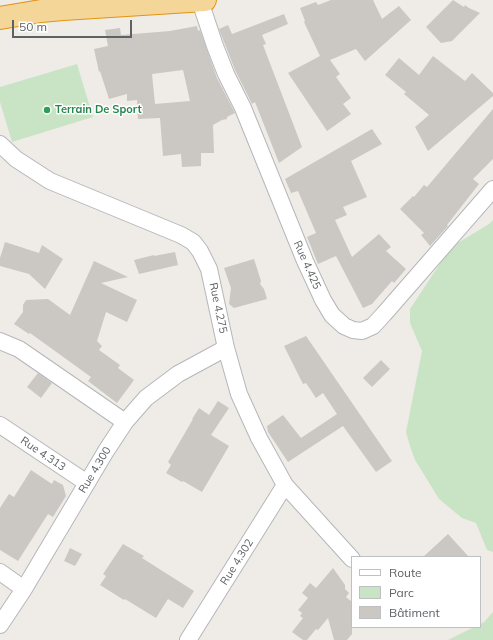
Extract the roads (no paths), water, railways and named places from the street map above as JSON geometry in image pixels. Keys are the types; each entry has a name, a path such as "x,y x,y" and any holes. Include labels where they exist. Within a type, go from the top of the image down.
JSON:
{"highway":[{"path":"0,18 40,11 110,3 203,0"}],"street":[{"name":"Rue 4.425","path":"203,0 218,53 226,74 243,108 305,261 323,300 332,315 344,326 353,330 362,331 373,326 493,189"},
{"name":"Rue 4.275","path":"0,144 16,159 50,181 182,235 193,242 200,251 209,269 226,348 239,394 259,438 285,485 351,558"},
{"path":"0,341 19,349 125,422"},
{"name":"Rue 4.300","path":"0,625 24,589 106,451 125,422 146,398 178,374 226,348"},
{"name":"Rue 4.313","path":"0,425 87,483"},
{"name":"Rue 4.302","path":"188,640 285,485"},
{"path":"0,572 24,589"}],"place":[{"name":"Terrain De Sport","path":"47,110"}]}
